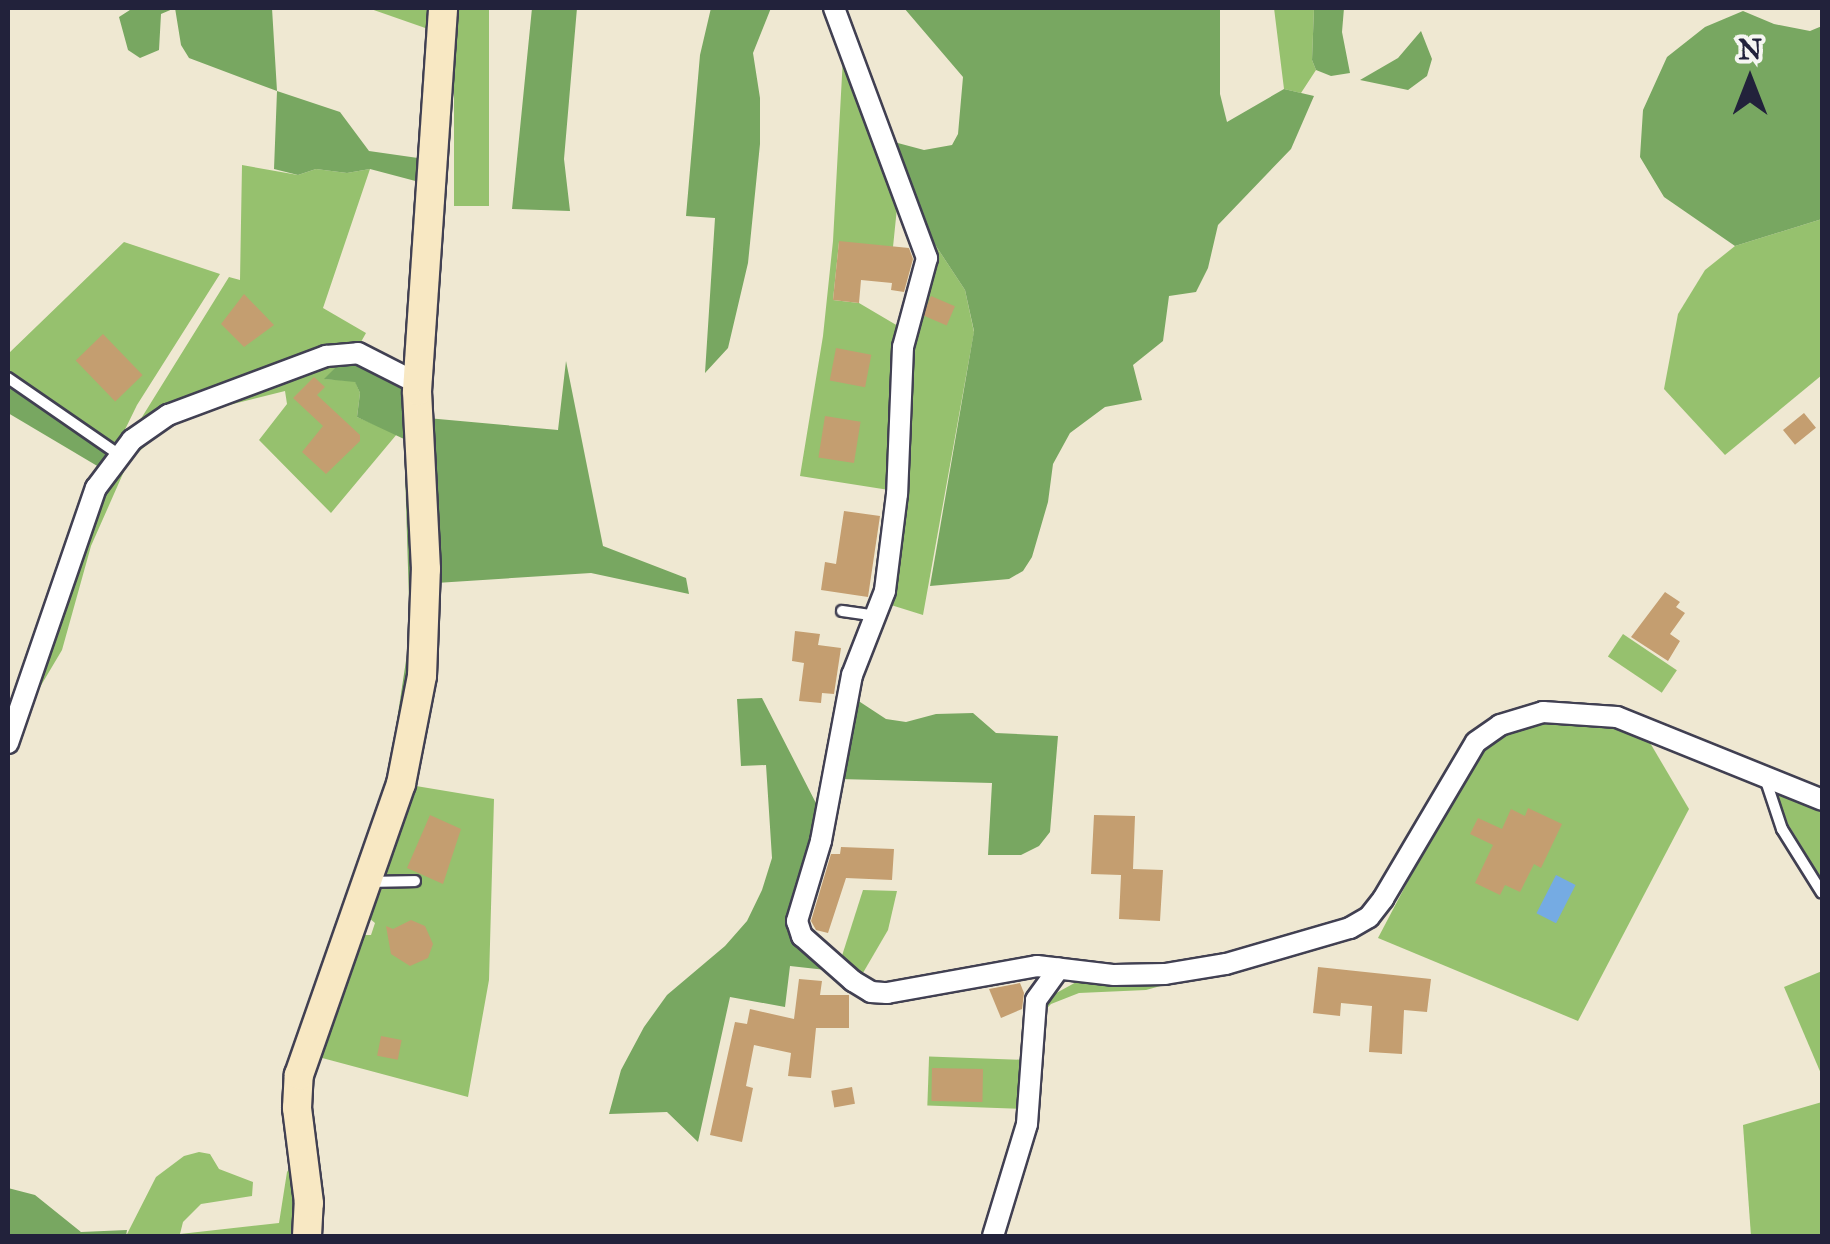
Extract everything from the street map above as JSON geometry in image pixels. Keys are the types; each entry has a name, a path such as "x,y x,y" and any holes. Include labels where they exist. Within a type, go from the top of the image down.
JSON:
{"street":[{"path":"308,1236 297,1108 299,1076 409,758 424,657 426,569 417,384 443,8"},
{"path":"834,8 928,258 923,286 905,333 895,520 885,591 846,698 821,841 797,922 798,931 853,982 878,992 1015,969 1059,968 1134,976 1185,972 1317,939 1361,922 1384,899 1476,742 1500,725 1531,715 1578,711 1617,717 1822,800"},
{"path":"8,743 96,488 118,454 168,415 223,398 320,358 358,353 417,384"},
{"path":"994,1236 1028,1124 1036,1000 1059,968"}],"lane":[{"path":"8,378 118,454"},
{"path":"842,611 877,616"},
{"path":"1764,777 1782,830 1822,894"},
{"path":"365,882 415,881"}],"green space":[{"path":"133,8 175,8 161,14 159,50 140,58 128,50 119,17"},
{"path":"175,8 272,8 277,91 189,58 181,45"},
{"path":"368,8 433,8 431,30"},
{"path":"454,8 489,8 489,206 454,206"},
{"path":"532,8 577,8 564,159 570,211 512,209"},
{"path":"711,8 771,8 753,53 760,98 760,144 748,263 728,348 705,373 715,218 686,216 700,55"},
{"path":"904,8 1220,8 1220,94 1227,122 1284,89 1314,96 1291,149 1218,225 1208,268 1196,292 1169,296 1163,341 1133,365 1142,400 1105,407 1070,433 1053,464 1048,502 1032,557 1023,571 1009,579 930,586 974,331 965,290 934,243 894,142 924,150 952,145 958,134 963,77"},
{"path":"1274,8 1314,8 1312,60 1316,70 1301,93 1284,89"},
{"path":"1314,8 1344,8 1342,32 1350,73 1331,76 1316,70 1312,60"},
{"path":"1743,11 1774,24 1810,31 1822,26 1822,219 1735,246 1664,197 1640,157 1643,110 1667,57 1705,27"},
{"path":"1421,31 1432,59 1427,76 1408,90 1360,80 1398,58"},
{"path":"843,57 898,198 893,247 839,242 833,300 859,303 898,326 889,490 800,476 823,336 833,241"},
{"path":"277,91 340,112 369,151 425,159 423,183 370,169 347,173 316,169 298,175 274,169"},
{"path":"242,165 298,175 316,169 347,173 370,169 323,308 366,333 357,349 129,438 229,277 240,280"},
{"path":"1822,219 1822,375 1725,455 1664,389 1678,314 1705,270 1735,246"},
{"path":"124,242 220,274 137,405 116,448 8,374 8,354"},
{"path":"934,243 965,290 974,332 923,615 891,605 904,519 915,335 932,283"},
{"path":"346,357 325,379 355,381 360,393 357,417 397,434 331,513 259,440 287,404 285,391 193,414 169,426 129,460 91,546 62,650 27,709 101,492 126,453 146,433 177,416 311,364"},
{"path":"346,357 404,384 416,624 397,772 394,740 407,654 409,600 404,439 357,417 360,393 355,382 324,379"},
{"path":"566,361 603,546 686,578 689,594 591,573 436,583 427,418 558,430"},
{"path":"8,383 111,454 99,467 8,413"},
{"path":"1623,634 1677,670 1662,693 1608,656"},
{"path":"762,698 818,807 792,907 826,970 790,966 785,1007 730,997 698,1142 667,1112 609,1114 621,1070 644,1027 667,995 725,946 747,921 762,890 772,858 766,765 741,766 737,699"},
{"path":"854,698 886,719 906,722 936,714 973,713 996,733 1058,736 1050,832 1039,846 1021,855 988,855 992,783 839,779"},
{"path":"1541,721 1615,725 1646,736 1689,809 1578,1021 1378,938 1471,761 1494,737"},
{"path":"410,785 494,799 489,980 468,1097 311,1055 355,935 371,935 375,923 363,913"},
{"path":"1775,789 1822,807 1822,880 1788,824"},
{"path":"863,890 897,891 888,930 860,978 840,962"},
{"path":"1822,971 1822,1076 1784,987"},
{"path":"1186,979 1146,990 1079,993 1051,1004 1038,1018 1049,997 1080,980"},
{"path":"929,1057 1027,1060 1025,1109 927,1106"},
{"path":"1822,1102 1822,1236 1751,1236 1743,1125"},
{"path":"210,1154 219,1169 253,1182 252,1196 201,1204 183,1222 180,1234 279,1223 287,1172 293,1163 299,1236 126,1236 156,1177 184,1156"},
{"path":"8,1188 35,1195 81,1232 127,1230 126,1236 8,1236"}],"water":[{"path":"1556,875 1576,885 1556,923 1536,913"}],"building":[{"path":"839,241 909,248 913,259 904,292 891,290 892,283 861,280 859,303 833,300"},
{"path":"244,294 274,325 244,347 221,324"},
{"path":"931,296 955,306 947,325 923,315"},
{"path":"103,334 143,375 115,401 76,360"},
{"path":"836,348 871,355 865,387 830,380"},
{"path":"314,377 325,387 317,395 360,435 360,441 326,474 302,452 323,426 293,398"},
{"path":"1804,413 1816,428 1795,445 1783,430"},
{"path":"825,416 861,422 854,463 818,457"},
{"path":"844,511 880,516 868,597 821,590 825,562 836,564"},
{"path":"1665,592 1680,602 1676,607 1685,613 1670,634 1680,641 1668,661 1631,637"},
{"path":"795,631 820,634 818,645 841,648 834,694 822,693 821,703 799,701 804,663 792,661"},
{"path":"1528,808 1562,824 1541,868 1534,864 1520,892 1505,885 1500,895 1475,883 1493,845 1470,834 1478,818 1502,829 1511,809 1525,816"},
{"path":"430,815 461,829 443,884 407,868"},
{"path":"1094,815 1135,816 1133,869 1163,870 1160,921 1119,919 1121,875 1091,874"},
{"path":"841,847 894,849 892,880 846,878 828,933 816,930 811,921 831,854 840,854"},
{"path":"411,920 425,926 433,944 428,958 410,966 391,954 386,926 393,929"},
{"path":"1318,967 1431,979 1427,1012 1404,1010 1402,1054 1369,1052 1372,1006 1341,1003 1340,1016 1313,1013"},
{"path":"799,979 822,981 820,995 849,995 849,1028 816,1028 811,1078 788,1076 791,1053 754,1045 746,1086 753,1088 742,1142 710,1135 735,1022 747,1024 750,1009 794,1019"},
{"path":"1020,983 1024,993 1022,1009 1001,1018 989,989"},
{"path":"381,1036 402,1040 398,1060 377,1056"},
{"path":"932,1068 983,1069 982,1102 931,1101"},
{"path":"852,1087 855,1104 834,1107 831,1091"}]}
